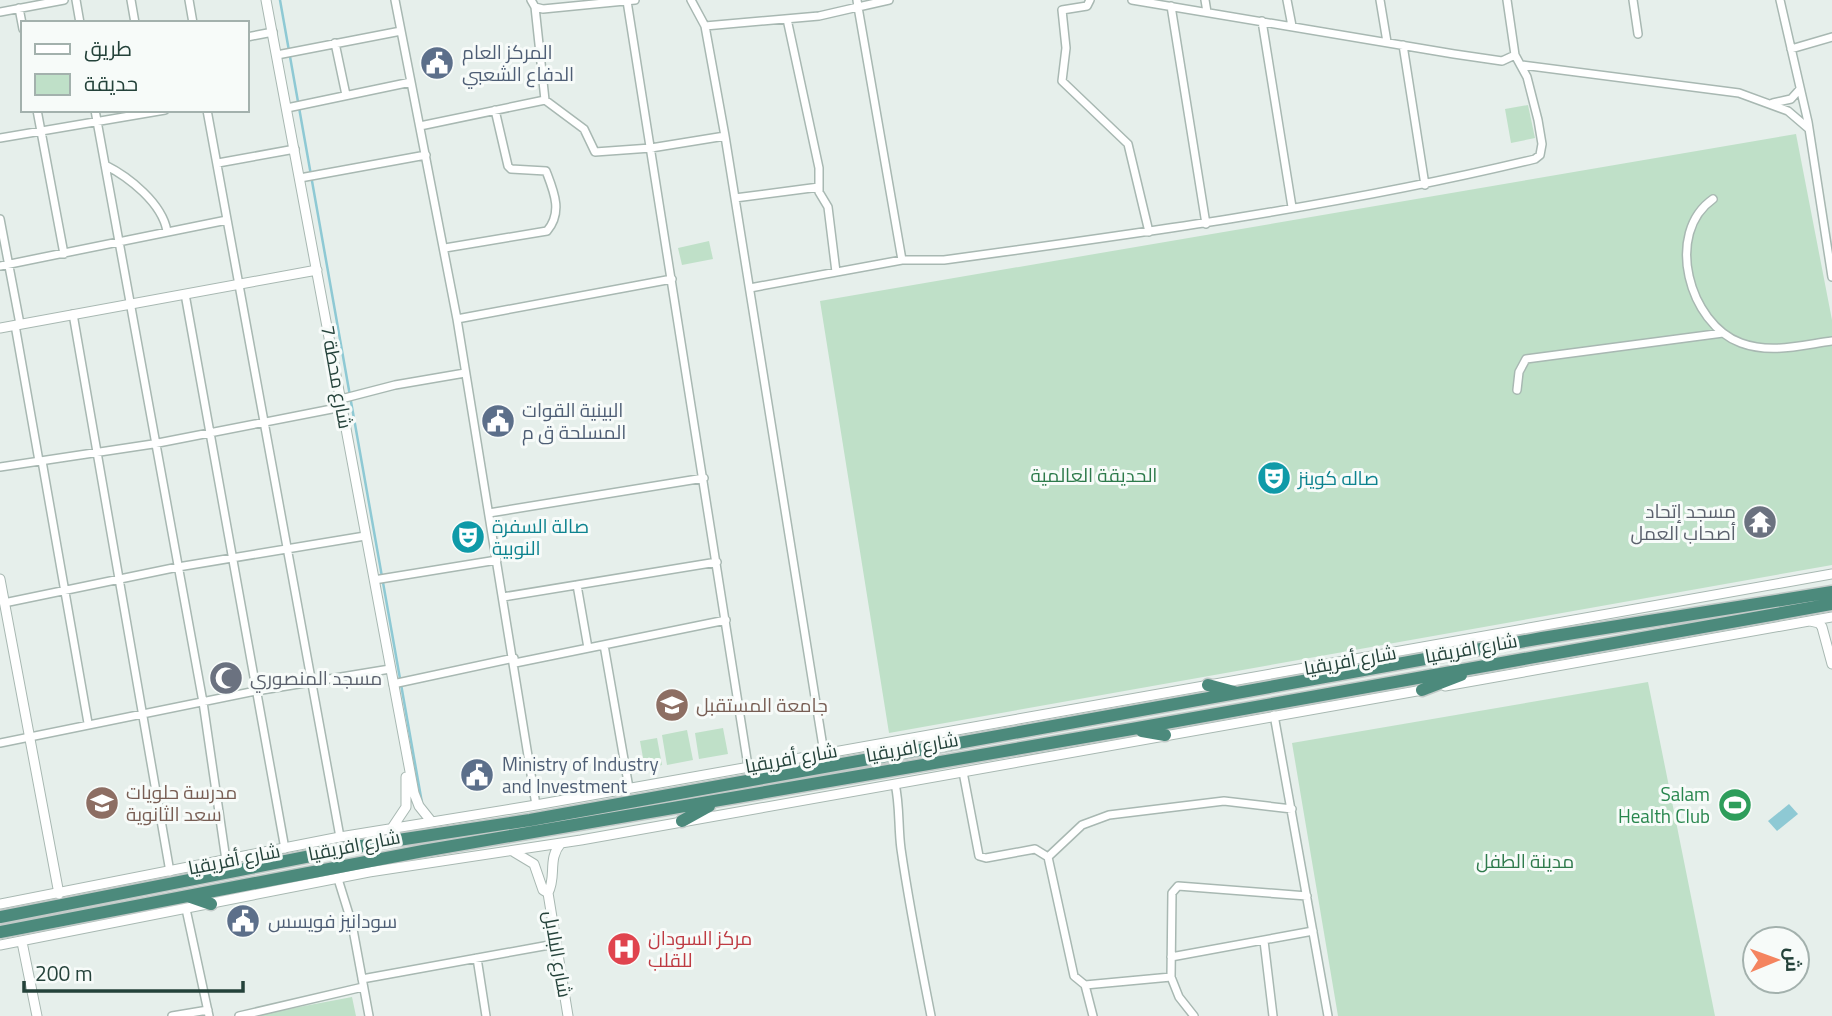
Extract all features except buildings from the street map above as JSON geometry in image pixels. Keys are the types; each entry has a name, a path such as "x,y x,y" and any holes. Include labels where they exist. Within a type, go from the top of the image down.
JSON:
{"highway":[{"name":"شارع افريقيا","path":"0,917 781,767 975,739 1542,638 1832,592"},
{"name":"شارع افريقيا","path":"0,932 187,902 423,851 1132,729 1832,604"},
{"path":"1422,690 1488,665"},
{"path":"1208,685 1237,693"},
{"path":"1132,729 1165,735"},
{"path":"975,739 988,754"},
{"path":"955,742 959,758"},
{"path":"682,821 721,800"},
{"path":"253,868 265,853"},
{"path":"187,902 211,904"}],"street":[{"path":"0,12 64,0"},
{"path":"76,0 80,21"},
{"path":"131,0 135,21"},
{"path":"189,0 192,21"},
{"name":"شارع محطة 7","path":"267,0 407,755"},
{"path":"395,0 457,319 536,805"},
{"path":"533,4 543,9 635,0"},
{"path":"691,0 705,26 725,136 824,753"},
{"path":"705,26 787,19 858,3 889,0"},
{"path":"1090,0 1088,6 1062,10 1066,48 1062,81 1128,144 1149,232"},
{"path":"1132,0 1502,61 1515,55"},
{"path":"1205,0 1207,12"},
{"path":"1287,0 1292,26"},
{"path":"1380,0 1387,42"},
{"path":"750,288 902,260 944,260 1206,224 1425,185 1540,155 1542,144 1538,120 1522,65 1515,55 1507,0"},
{"path":"1633,0 1638,34"},
{"path":"1780,0 1808,129 1832,277"},
{"path":"627,1 748,766"},
{"path":"858,3 902,260"},
{"path":"533,4 545,100 584,129 595,152 651,148 725,136"},
{"path":"1171,6 1206,224"},
{"path":"19,8 21,21"},
{"path":"787,19 819,168 819,187 828,207 836,272"},
{"path":"1262,21 1292,207"},
{"path":"277,55 401,31"},
{"path":"248,37 273,32"},
{"path":"1791,49 1832,37"},
{"path":"335,43 346,95"},
{"path":"1403,45 1425,185"},
{"path":"1522,65 1739,93 1772,103 1798,117 1808,129"},
{"path":"287,108 411,82"},
{"path":"1772,103 1791,99 1800,89"},
{"path":"420,127 545,100"},
{"path":"444,248 547,231 554,223 555,195 546,171 511,169 508,166 495,110"},
{"path":"37,112 64,254"},
{"path":"95,112 121,243 153,444 203,702 226,860"},
{"path":"0,138 150,112"},
{"path":"207,112 314,682 340,837"},
{"path":"218,163 295,149"},
{"path":"300,177 426,155"},
{"path":"105,165 134,184 163,216 167,230"},
{"path":"735,198 819,187"},
{"path":"1713,199 1705,204 1694,222 1687,252 1688,267 1695,297 1723,333 1742,343 1766,349 1832,341"},
{"path":"0,219 4,265 18,325 88,723"},
{"path":"4,265 121,243 167,230 228,220"},
{"path":"0,328 317,270"},
{"path":"457,319 672,279"},
{"path":"185,294 285,849"},
{"path":"73,314 170,872"},
{"path":"1517,390 1521,364 1526,359 1723,333"},
{"path":"0,467 153,444 342,403 394,385 465,373"},
{"path":"489,513 704,478"},
{"path":"5,603 121,578 365,536"},
{"path":"374,580 497,560"},
{"path":"503,597 717,562"},
{"name":"شارع أفريقيا","path":"0,904 340,837 748,766 781,767 824,753 1832,574"},
{"path":"0,579 59,894"},
{"path":"577,585 588,648"},
{"name":"شارع أفريقيا","path":"211,904 338,879 561,843 1832,617"},
{"path":"393,684 726,620"},
{"path":"1809,621 1819,622 1822,627 1832,664"},
{"path":"604,645 629,788"},
{"path":"0,743 256,691 390,669"},
{"path":"1274,715 1313,931 1325,1014"},
{"path":"407,755 417,803 431,821"},
{"path":"393,828 406,807 407,755"},
{"path":"963,772 979,856 986,858 1035,849 1048,857 1074,976 1085,985 1093,1016"},
{"path":"894,784 899,801 901,851 931,1016"},
{"path":"1048,857 1082,825 1109,815 1224,801 1292,808"},
{"name":"شارع البلابل","path":"561,843 551,859 551,884 548,892 568,1016"},
{"name":"شارع البلابل","path":"509,851 531,861 539,872 543,890 548,892"},
{"path":"338,879 352,924 369,1016"},
{"path":"1194,1016 1180,997 1171,977 1172,893 1178,886 1307,896"},
{"path":"0,946 187,902 209,1013 172,1016"},
{"path":"1171,957 1313,931"},
{"path":"1264,941 1273,1016"},
{"path":"22,942 37,1016"},
{"path":"239,1016 362,983 555,944"},
{"path":"477,958 486,1016"},
{"path":"1085,985 1171,977"}],"green space":[{"path":"1528,105 1535,138 1511,143 1505,109"},
{"name":"الحديقة العالمية","path":"1796,134 1832,320 1832,565 889,733 820,301"},
{"path":"709,241 713,259 682,265 678,248"},
{"name":"مدينة الطفل","path":"1648,682 1715,1016 1338,1016 1292,743"},
{"path":"723,728 728,754 699,759 695,733"},
{"path":"687,730 693,760 667,765 662,735"},
{"path":"657,738 662,765 645,769 640,741"},
{"path":"352,997 356,1016 251,1016"}],"water":[{"path":"1789,804 1798,814 1777,831 1768,821"}],"waterway":[{"path":"280,0 422,803"}],"place":[{"name":"المركز العام الدفاع الشعبي","path":"437,63"},
{"name":"البينية القوات المسلحة ق م","path":"498,421"},
{"name":"صاله كوينز","path":"1274,478"},
{"name":"مسجد إتحاد أصحاب العمل","path":"1760,522"},
{"name":"صالة السفرة النوبية","path":"468,537"},
{"name":"مسجد المنصوري","path":"226,678"},
{"name":"جامعة المستقبل","path":"672,705"},
{"name":"Ministry of Industry and Investment","path":"477,775"},
{"name":"مدرسة حلويات سعد الثانوية","path":"102,803"},
{"name":"Salam Health Club","path":"1735,805"},
{"name":"سودانيز فويسس","path":"243,921"},
{"name":"مركز السودان للقلب","path":"624,949"}]}
